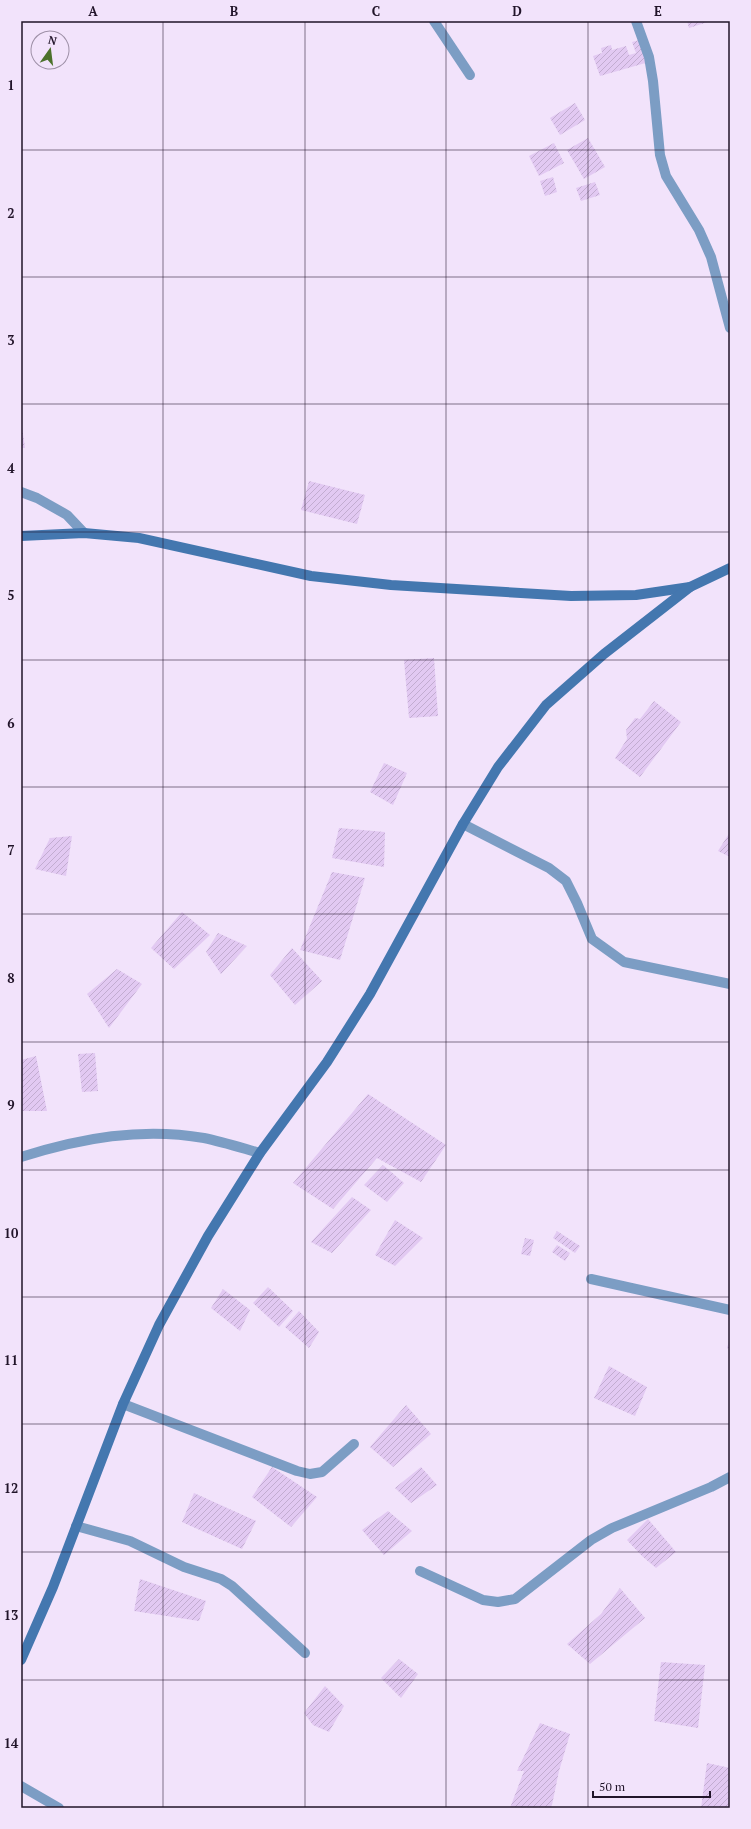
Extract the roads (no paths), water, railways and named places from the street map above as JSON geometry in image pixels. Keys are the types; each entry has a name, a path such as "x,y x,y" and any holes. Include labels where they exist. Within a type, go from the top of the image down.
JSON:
{"street":[{"path":"434,21 470,75"},
{"path":"636,21 650,63 660,155 666,176 699,230 711,257 730,328"},
{"path":"21,492 37,498 67,515 84,533"},
{"path":"21,536 84,533 139,538 311,576 390,585 571,596 636,595 690,587"},
{"path":"21,1660 53,1588 123,1404 163,1318 208,1236 260,1153 327,1062 370,994 463,824 498,767 546,705 604,654 690,587 730,568"},
{"path":"463,824 549,868 566,881 592,939 624,962 730,984"},
{"path":"21,1157 52,1147 121,1134 163,1133 205,1139 260,1153"},
{"path":"591,1279 730,1310"},
{"path":"123,1404 298,1471 310,1474 322,1472 354,1444"},
{"path":"420,1571 484,1600 498,1602 514,1599 591,1540 612,1528 711,1487 730,1477"},
{"path":"76,1526 130,1541 184,1567 221,1579 232,1586 305,1653"},
{"path":"21,1786 59,1808"}]}
